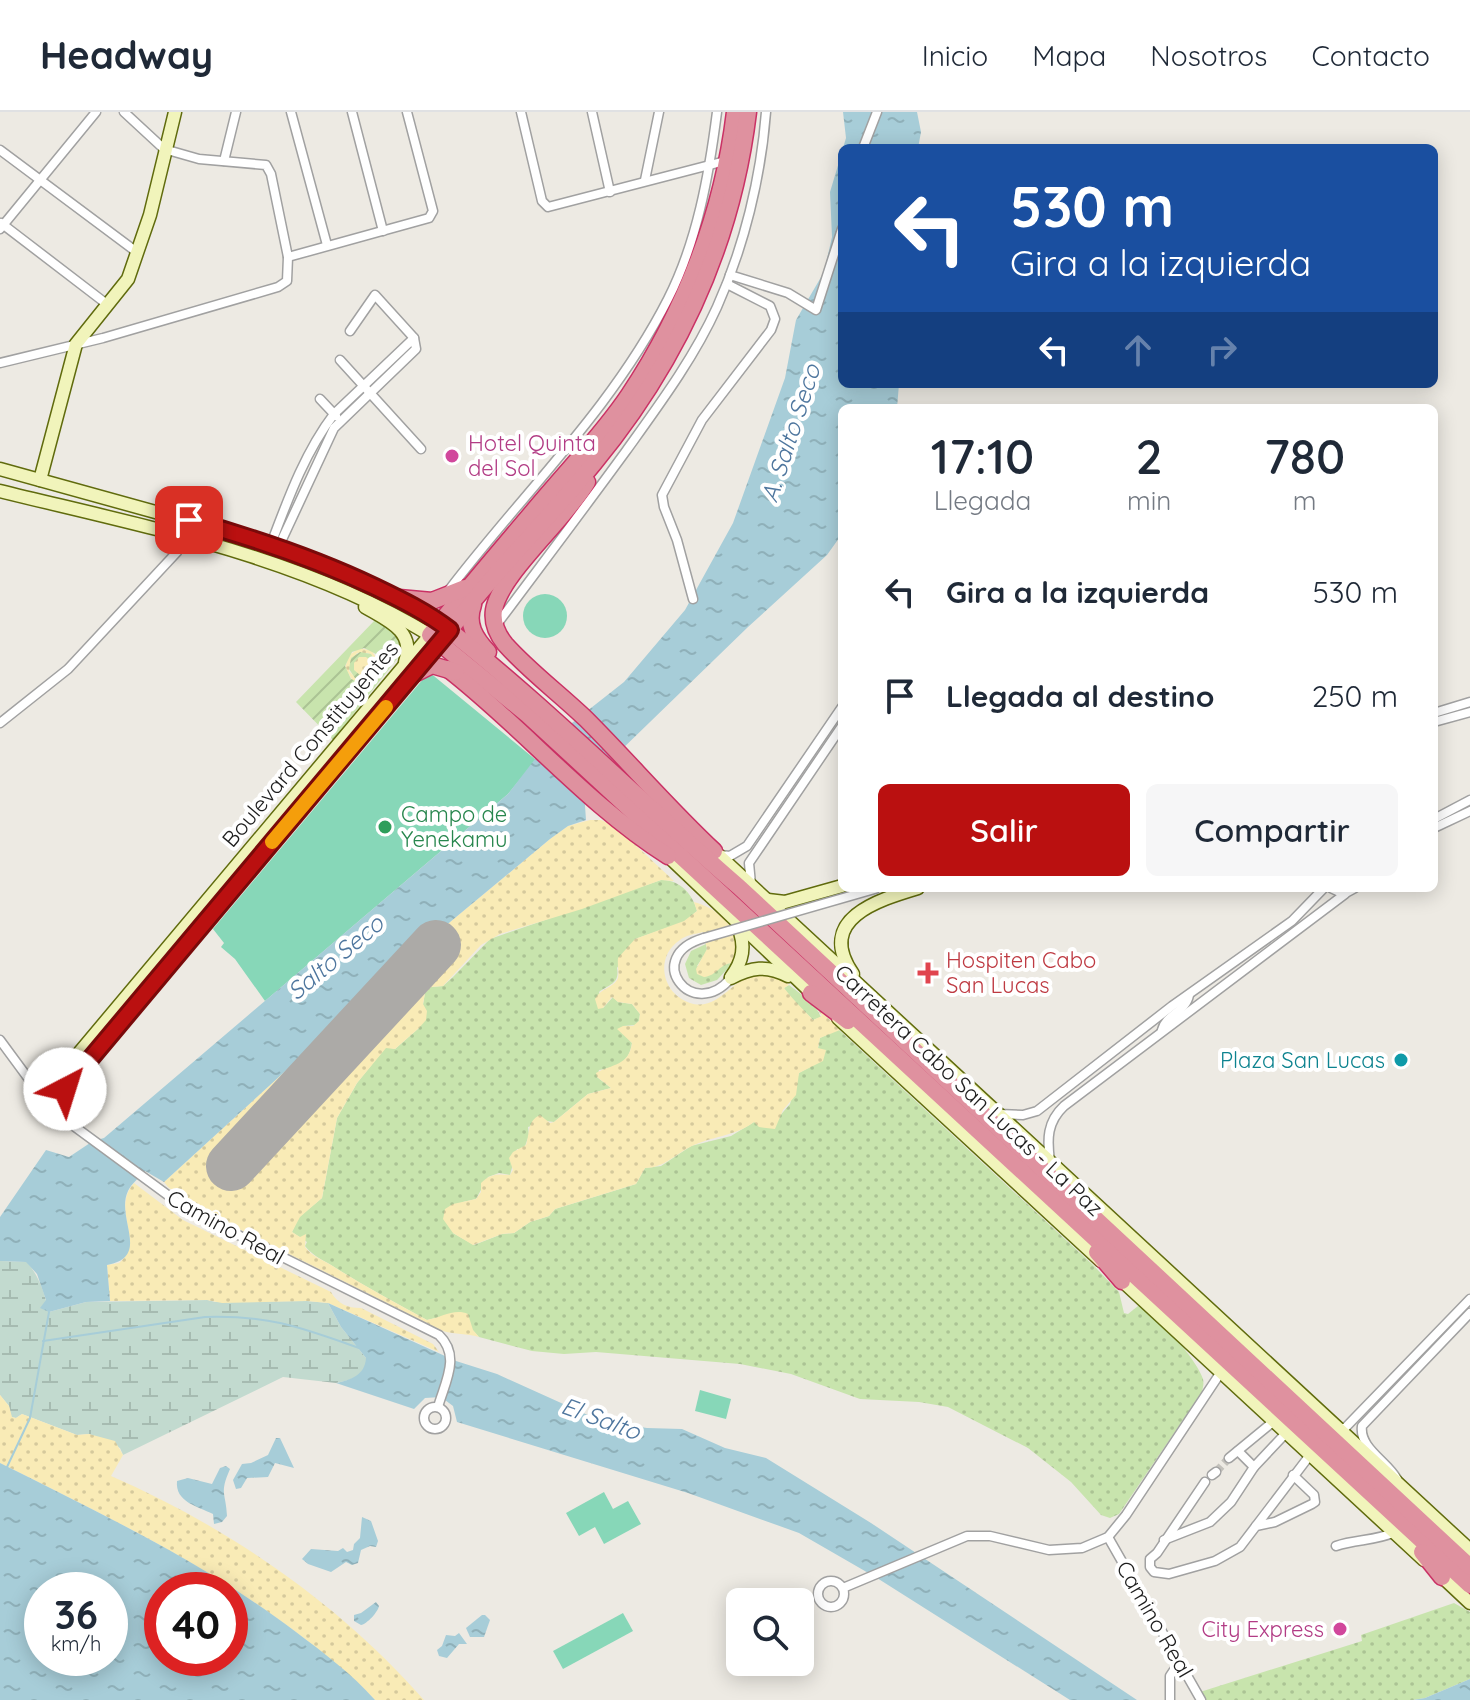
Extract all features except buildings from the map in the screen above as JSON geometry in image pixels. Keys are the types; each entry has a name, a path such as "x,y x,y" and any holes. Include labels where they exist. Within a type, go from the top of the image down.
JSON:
{"highway":[{"name":"Boulevard Constituyentes","path":"472,592 595,462 660,369 700,296 719,242 735,112"},
{"name":"Boulevard Constituyentes","path":"440,633 595,440 635,385 675,314 702,252 727,160 748,112"},
{"path":"595,462 576,501 499,595 494,612 495,627 505,643 582,715 716,853"},
{"path":"399,598 423,601 472,592 470,616 475,636 526,703"},
{"name":"Carretera Cabo San Lucas - La Paz","path":"440,633 526,703 919,1075 1470,1585"},
{"path":"409,670 428,665 448,669 526,703"},
{"path":"448,669 594,800 637,836 668,856"},
{"path":"642,813 668,856"},
{"name":"Carretera Cabo San Lucas - La Paz","path":"642,813 682,837 739,887 1470,1567"},
{"path":"682,837 716,853"},
{"path":"806,951 861,987"},
{"path":"811,993 919,1075"},
{"path":"1044,1190 1122,1281"},
{"path":"1241,1339 1307,1416"},
{"path":"1385,1507 1442,1577"}],"main road":[{"path":"40,480 76,344 128,279 138,253 175,112"},
{"path":"0,469 275,545 399,598 440,633"},
{"path":"0,491 267,562 370,601 440,633"},
{"path":"267,562 337,593 397,625 408,646 409,670"},
{"name":"Boulevard Constituyentes","path":"46,1101 440,633"},
{"path":"716,853 1470,1550"},
{"path":"668,856 811,993 1470,1603"},
{"path":"758,892 781,903 838,887"},
{"path":"861,987 844,955 843,934 848,923 867,906 907,892"},
{"path":"731,978 739,967 743,951 742,936 734,921"},
{"path":"731,978 750,969 765,968 780,971 799,981"}],"street":[{"path":"96,112 1,225 108,305"},
{"path":"0,363 278,287 287,281 288,257 271,174 266,165 199,159 164,149 124,112"},
{"path":"224,161 236,112"},
{"path":"291,112 327,245"},
{"path":"352,112 383,231"},
{"path":"288,257 432,215 407,112"},
{"path":"521,112 544,205 548,207 727,160"},
{"path":"592,112 610,192"},
{"path":"645,180 659,112"},
{"path":"444,598 585,427 629,365 661,311 678,276 700,206 727,160 717,112"},
{"path":"495,627 657,408 693,353 728,279 757,171 766,112"},
{"path":"865,144 877,112"},
{"path":"0,150 138,253"},
{"path":"728,279 788,293 816,310 838,241"},
{"path":"693,599 662,495 702,420 771,330 775,319 770,306 728,279"},
{"path":"275,545 337,417 416,349 414,338 375,295 350,331"},
{"path":"340,360 421,449"},
{"path":"320,399 337,417"},
{"path":"0,723 68,669 177,552 189,520"},
{"path":"1438,712 1470,702"},
{"path":"1438,721 1470,712"},
{"path":"716,853 730,856 747,846 838,713"},
{"path":"828,728 836,735"},
{"path":"758,892 748,875 749,863 838,732"},
{"path":"1438,817 1470,800"},
{"path":"1438,826 1470,811"},
{"path":"731,978 717,991 703,994 689,992 679,983 674,968 677,955 684,946 704,938 864,892"},
{"path":"998,1114 1023,1115 1037,1111 1189,994 1286,927 1320,892"},
{"path":"1340,892 1345,894"},
{"path":"1050,1162 1049,1131 1058,1112 1348,892"},
{"path":"1163,1031 1166,1021 1186,1005 1189,994"},
{"name":"Camino Real","path":"0,1040 46,1101 93,1141 201,1218 434,1333 446,1343 451,1360 438,1407"},
{"path":"1337,1428 1345,1428 1470,1299"},
{"path":"1401,1487 1391,1469 1364,1442 1361,1428 1365,1420 1470,1313"},
{"path":"843,1588 957,1540 983,1535 1060,1551 1088,1547 1108,1537 1126,1515 1221,1372"},
{"path":"1229,1458 1274,1421"},
{"path":"1164,1540 1210,1522 1231,1502 1254,1467 1286,1433"},
{"path":"1238,1451 1254,1467"},
{"path":"1205,1482 1150,1559 1150,1567 1159,1575 1215,1561 1233,1553 1310,1455"},
{"path":"1256,1526 1275,1522 1315,1502 1314,1495 1293,1475"},
{"path":"1336,1546 1351,1541 1383,1538 1395,1532"},
{"name":"Camino Real","path":"1108,1537 1201,1700"},
{"path":"1170,1700 1170,1676 1180,1661"}],"green space":[{"path":"545,594 561,600 567,616 561,632 545,638 529,632 523,616 529,600"},
{"path":"375,620 397,637 401,654 333,740 296,702","holes":["364,648 376,654 380,666 375,678 364,684 351,679 345,666 352,652"]},
{"path":"360,652 371,654 377,664 374,675 366,680 355,678 349,669 351,658","holes":["359,657 366,657 372,662 372,669 367,675 360,675 354,670 354,663"]},
{"name":"Campo de Yenekamu","path":"429,672 536,760 508,794 265,1001 235,959 221,947 224,943 213,929"},
{"path":"661,880 674,882 684,889 697,911 684,922 635,939 617,968 615,981 599,992 603,1008 613,997 618,1002 632,1004 640,1014 636,1025 623,1026 624,1034 632,1043 625,1060 599,1070 597,1077 611,1088 588,1094 554,1122 546,1121 528,1127 529,1135 524,1149 517,1149 510,1175 499,1173 488,1177 476,1199 463,1202 453,1233 474,1245 502,1234 514,1233 530,1222 549,1216 555,1209 636,1184 645,1168 661,1166 691,1146 731,1136 754,1122 777,1119 790,1104 799,1073 815,1064 820,1038 838,1029 1094,1266 1119,1292 1124,1313 1128,1314 1138,1306 1155,1317 1199,1371 1203,1381 1202,1392 1119,1514 1110,1518 1101,1515 1071,1482 1028,1448 948,1407 860,1399 791,1374 740,1364 596,1352 564,1354 532,1351 479,1337 457,1313 427,1320 378,1293 314,1255 305,1246 307,1242 292,1232 299,1217 322,1198 337,1118 357,1083 386,1047 395,1049 419,1028 425,993 431,987 443,986 490,939"},
{"path":"706,944 707,951 697,966 733,963 717,980 701,985 689,978 685,964 691,951"},
{"path":"789,985 814,1004 821,1017 813,1020 797,1005 784,988"},
{"path":"0,1261 27,1262 41,1286 49,1312 86,1302 208,1300 328,1303 341,1327 366,1358 366,1366 358,1376 336,1383 283,1377 123,1455 120,1448 89,1434 77,1435 22,1414 11,1417 9,1406 0,1395"},
{"path":"700,1390 731,1399 726,1419 695,1411"},
{"path":"604,1492 613,1509 628,1501 641,1524 604,1544 595,1527 579,1536 566,1513"},
{"path":"1454,1603 1470,1612 1470,1679 1425,1698 1204,1700 1200,1692 1362,1641 1361,1635"},
{"path":"623,1613 633,1631 563,1669 553,1651"}],"sand":[{"path":"360,648 372,651 380,664 377,676 366,683 353,681 345,668 349,655","holes":["357,653 368,653 376,660 376,672 368,679 357,679 349,671"]},
{"path":"363,656 370,659 373,666 370,673 363,676 356,673 353,666 356,659"},
{"path":"601,820 615,826 674,881 661,880 500,934 481,945 443,986 431,987 425,993 423,1004 427,1011 426,1020 395,1049 386,1048 357,1083 337,1118 322,1198 300,1217 292,1232 300,1237 306,1234 305,1247 314,1256 427,1320 453,1313 468,1314 479,1337 443,1331 199,1209 168,1187 164,1182 432,937 550,839 568,826"},
{"path":"694,902 713,910 728,924 736,942 736,952 733,963 704,977 697,974 696,969 707,949 703,932 680,940 672,947 664,965 673,992 690,1003 703,1004 715,1000 747,977 759,973 773,975 789,985 784,988 813,1020 822,1016 814,1004 840,1030 820,1038 818,1048 826,1050 823,1061 799,1073 796,1095 783,1110 775,1129 759,1127 754,1122 739,1131 698,1143 663,1163 645,1168 636,1184 555,1209 549,1216 530,1222 514,1233 502,1234 473,1245 453,1233 443,1219 445,1209 476,1199 481,1192 481,1183 488,1177 510,1175 513,1170 509,1158 526,1145 531,1124 536,1118 540,1115 550,1123 554,1122 588,1094 611,1088 596,1073 627,1056 632,1043 617,1029 633,1026 639,1021 640,1014 632,1004 618,1002 612,997 603,1008 598,1009 595,999 617,980 618,958 635,939 684,921 697,911"},
{"path":"134,1183 183,1220 331,1292 343,1304 361,1308 433,1344 439,1352 328,1303 110,1301 107,1265 119,1263 129,1245 125,1204"},
{"path":"0,1395 9,1406 12,1417 22,1414 77,1435 89,1434 115,1441 123,1455 111,1476 197,1519 280,1571 356,1632 424,1700 375,1700 349,1674 248,1598 248,1572 206,1572 155,1542 0,1463"}],"water":[{"path":"843,112 917,112 921,132 919,144 844,144"},
{"name":"A. Salto Seco","path":"838,165 838,388 899,388 897,404 838,404 838,540 827,555 617,754 584,791 586,820 568,826 550,839 432,937 164,1182 145,1171 128,1191 125,1202 130,1235 127,1254 120,1261 107,1265 110,1301 86,1302 49,1312 40,1308 46,1300 37,1274 26,1262 0,1261 0,1217 46,1150 69,1157 93,1141 104,1138 508,794 549,741 624,682 685,610 733,523 785,378 796,320 824,272 832,237 830,192"},
{"path":"328,1303 456,1361 497,1374 601,1421 647,1428 682,1429 725,1448 766,1458 871,1523 1137,1700 1070,1700 877,1578 799,1533 688,1493 457,1422 453,1406 441,1397 425,1398 414,1409 336,1383 356,1376 363,1369 366,1358 341,1327"},
{"path":"276,1438 280,1438 294,1468 275,1463 268,1477 247,1478 241,1488 236,1489 233,1480 242,1464 268,1455"},
{"path":"0,1463 206,1572 144,1572 144,1676 248,1676 248,1598 317,1648 375,1700 0,1700"},
{"path":"226,1466 230,1469 224,1489 227,1516 222,1522 214,1524 213,1514 183,1499 177,1481 188,1478 212,1484 220,1468"},
{"path":"362,1517 371,1521 378,1541 376,1547 361,1550 358,1563 352,1565 346,1562 331,1572 302,1559 311,1549 353,1550 360,1538"},
{"path":"376,1602 379,1606 369,1620 361,1625 354,1621 354,1615"},
{"path":"482,1615 490,1620 484,1637 470,1637 466,1628"},
{"path":"459,1633 467,1644 459,1644 447,1658 439,1656 437,1650 446,1635"},
{"path":"1470,1679 1470,1700 1413,1700 1425,1698"}],"waterway":[{"name":"Salto Seco","path":"7,1467 30,1418 49,1312"},
{"name":"El Salto","path":"43,1341 205,1317 228,1317 284,1324 359,1348"}],"runway":[{"path":"231,1166 436,945"}],"tunnel":[{"path":"1216,1472 1229,1458"}],"slow traffic":[{"path":"272,842 386,707"}],"place":[{"name":"Hotel Quinta del Sol","path":"452,456"},
{"name":"Campo de Yenekamu","path":"385,827"},
{"name":"Hospiten Cabo San Lucas","path":"928,973"},
{"name":"Plaza San Lucas","path":"1401,1060"},
{"name":"City Express","path":"1340,1629"}],"route":[{"path":"65,1089 450,630 399,598 311,558 255,538 189,520"}]}
